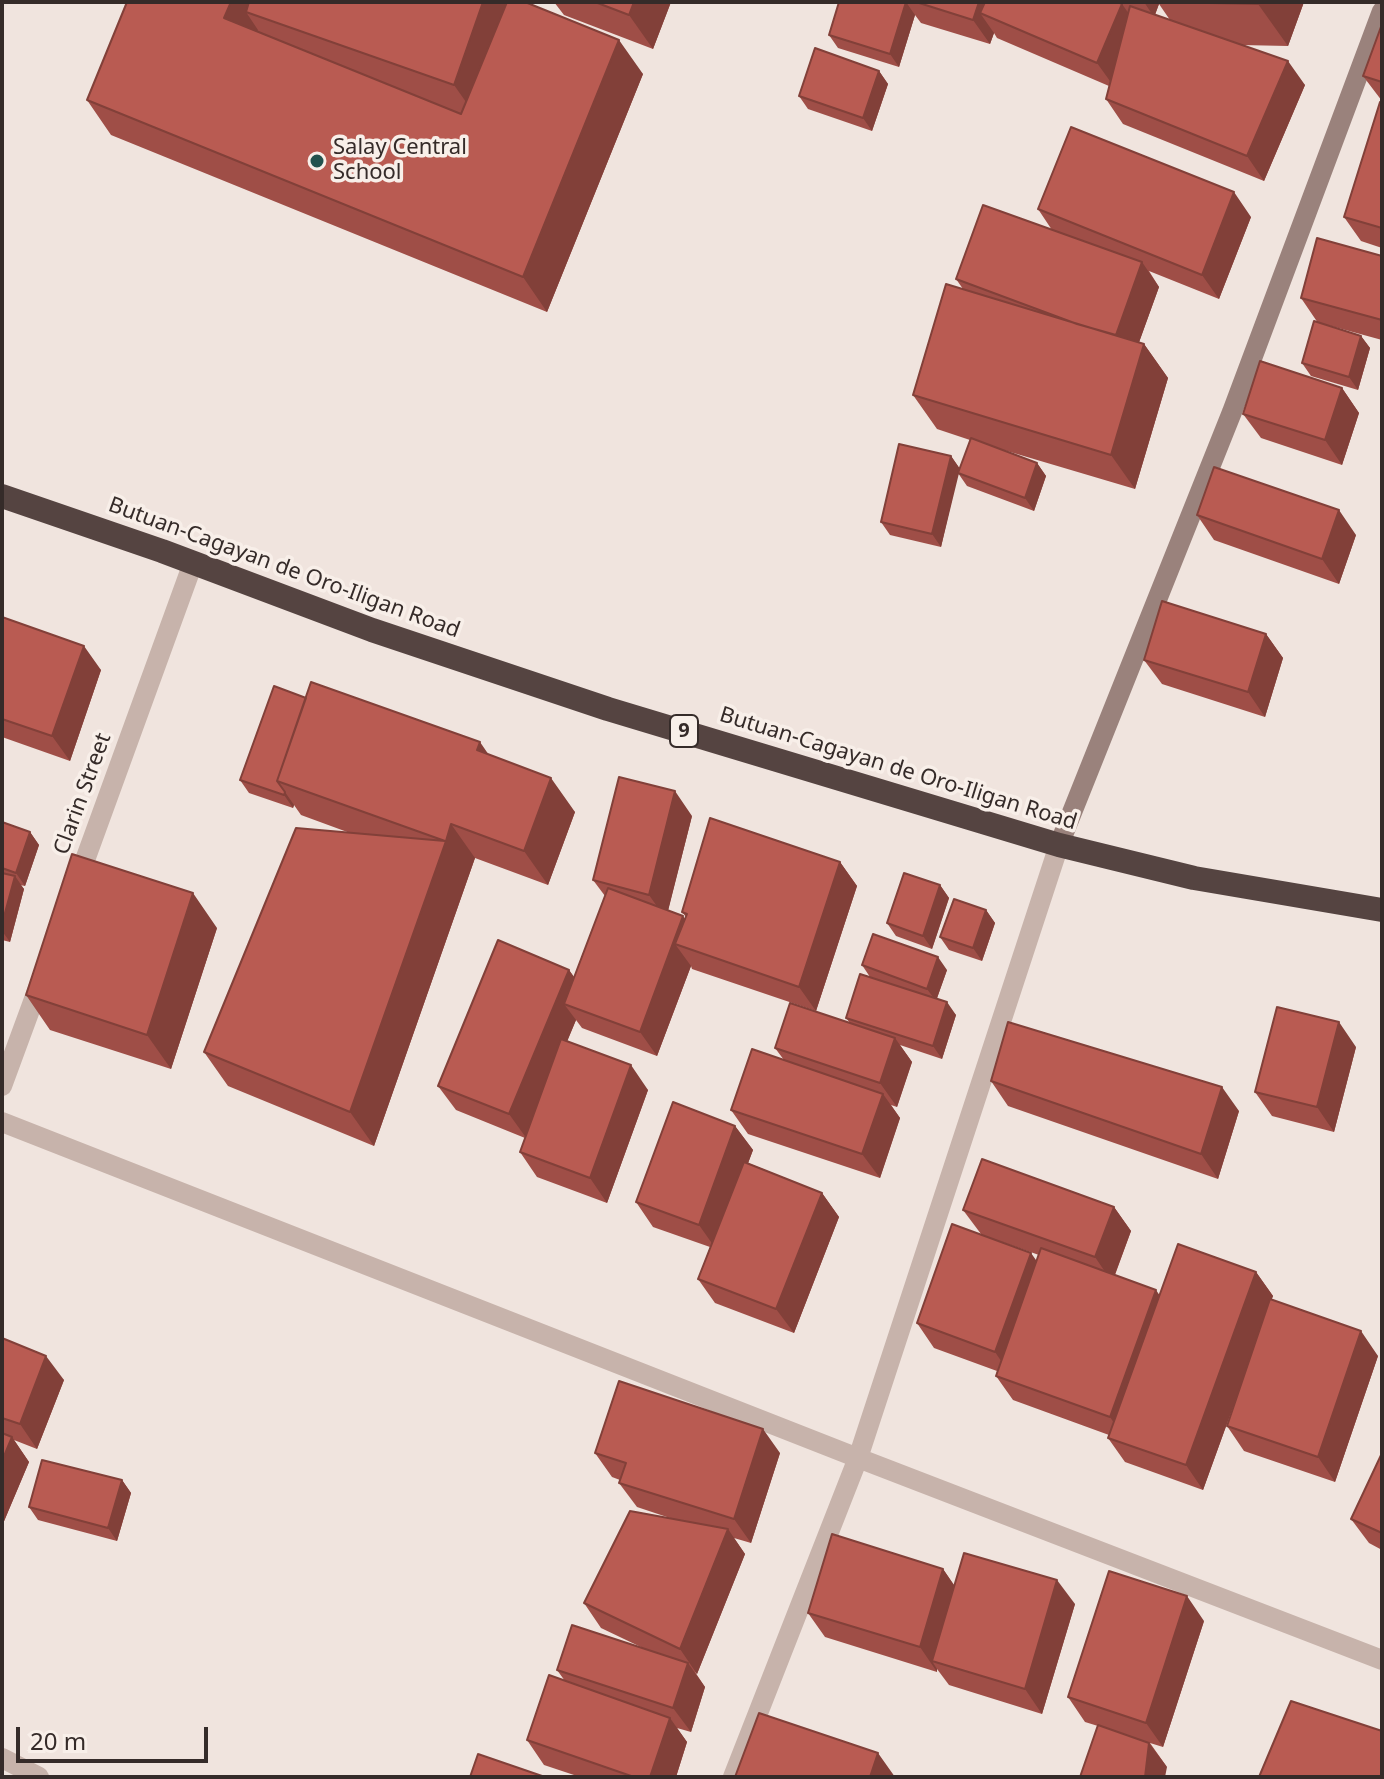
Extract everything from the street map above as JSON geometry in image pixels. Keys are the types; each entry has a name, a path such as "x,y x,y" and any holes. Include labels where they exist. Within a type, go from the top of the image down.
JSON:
{"highway":[{"name":"Butuan-Cagayan de Oro-Iligan Road","path":"2,496 372,630 594,704 1059,845 1194,878 1382,910"}],"street":[{"path":"733,1777 858,1458 1059,845 1232,412 1382,11"},
{"name":"Clarin Street","path":"68,907 193,563"},
{"path":"2,1086 46,967"},
{"path":"2,1122 1382,1660"},
{"path":"2,1758 39,1777"}],"building":[{"path":"127,2 231,2 224,18 461,114 507,2 525,2 619,40 523,277 87,100"},
{"path":"249,2 483,2 454,85 246,12"},
{"path":"595,2 634,2 629,15"},
{"path":"839,2 906,2 890,54 829,35"},
{"path":"916,2 979,2 973,20"},
{"path":"985,2 1122,4 1097,63 980,13"},
{"path":"1160,2 1259,2 1258,4"},
{"path":"1130,6 1288,61 1247,156 1106,99"},
{"path":"1382,24 1382,82 1363,76"},
{"path":"815,48 879,71 863,118 799,96"},
{"path":"1382,103 1382,228 1344,217"},
{"path":"1071,127 1234,192 1202,275 1038,209"},
{"path":"983,205 1142,262 1116,335 1077,324 956,279"},
{"path":"1317,238 1382,256 1382,320 1301,298"},
{"path":"946,284 1144,344 1111,455 913,395"},
{"path":"1314,321 1361,336 1349,377 1302,363"},
{"path":"1260,361 1342,388 1325,440 1243,414"},
{"path":"971,438 1037,463 1025,498 958,473"},
{"path":"899,444 951,456 932,534 881,522"},
{"path":"1214,467 1339,510 1322,559 1197,515"},
{"path":"1162,601 1266,634 1248,692 1144,660"},
{"path":"2,617 84,646 52,736 2,719"},
{"path":"311,682 480,742 477,750 551,778 524,851 451,824 350,1112 204,1052 296,828 445,841 277,781"},
{"path":"274,686 306,698 277,781 284,795 240,780"},
{"path":"619,777 675,791 649,895 593,880"},
{"path":"710,818 840,862 799,987 675,944 687,914 682,912"},
{"path":"2,822 30,832 16,873 2,868"},
{"path":"72,854 193,893 147,1035 26,995"},
{"path":"2,873 15,876 2,924"},
{"path":"904,873 940,885 923,936 887,923"},
{"path":"608,888 683,916 640,1032 564,1004"},
{"path":"954,899 986,910 973,948 940,937"},
{"path":"873,934 938,957 927,989 862,965"},
{"path":"498,940 569,970 509,1114 438,1086"},
{"path":"860,974 947,1002 933,1046 846,1018"},
{"path":"790,1003 895,1038 880,1083 775,1048"},
{"path":"1277,1007 1339,1022 1317,1107 1255,1092"},
{"path":"1008,1022 1222,1087 1201,1154 991,1081"},
{"path":"561,1039 631,1065 590,1178 520,1152"},
{"path":"752,1049 883,1094 862,1154 731,1110"},
{"path":"673,1102 735,1126 699,1225 636,1202"},
{"path":"982,1159 1114,1207 1095,1257 963,1210"},
{"path":"744,1162 822,1193 776,1309 698,1279"},
{"path":"952,1224 1031,1253 995,1352 917,1323"},
{"path":"1178,1244 1256,1272 1186,1465 1108,1438"},
{"path":"1041,1248 1156,1290 1110,1417 996,1376"},
{"path":"1270,1299 1361,1331 1318,1457 1227,1426"},
{"path":"2,1338 46,1356 20,1424 2,1418"},
{"path":"619,1381 763,1429 734,1519 619,1483 626,1463 595,1453"},
{"path":"2,1433 12,1437 2,1461"},
{"path":"1382,1453 1382,1533 1351,1519"},
{"path":"42,1460 122,1480 108,1528 29,1507"},
{"path":"630,1511 728,1529 680,1649 584,1603"},
{"path":"832,1534 943,1569 920,1647 808,1613"},
{"path":"964,1553 1057,1580 1025,1689 932,1661"},
{"path":"1109,1571 1187,1596 1146,1723 1068,1697"},
{"path":"572,1625 688,1663 673,1708 557,1670"},
{"path":"549,1675 670,1718 650,1777 634,1777 527,1740"},
{"path":"1291,1701 1382,1731 1382,1777 1259,1777"},
{"path":"759,1713 878,1753 870,1777 735,1777"},
{"path":"1098,1725 1149,1743 1145,1777 1080,1777"},
{"path":"478,1754 545,1777 470,1777"}],"place":[{"name":"Salay Central School","path":"317,161"}]}
